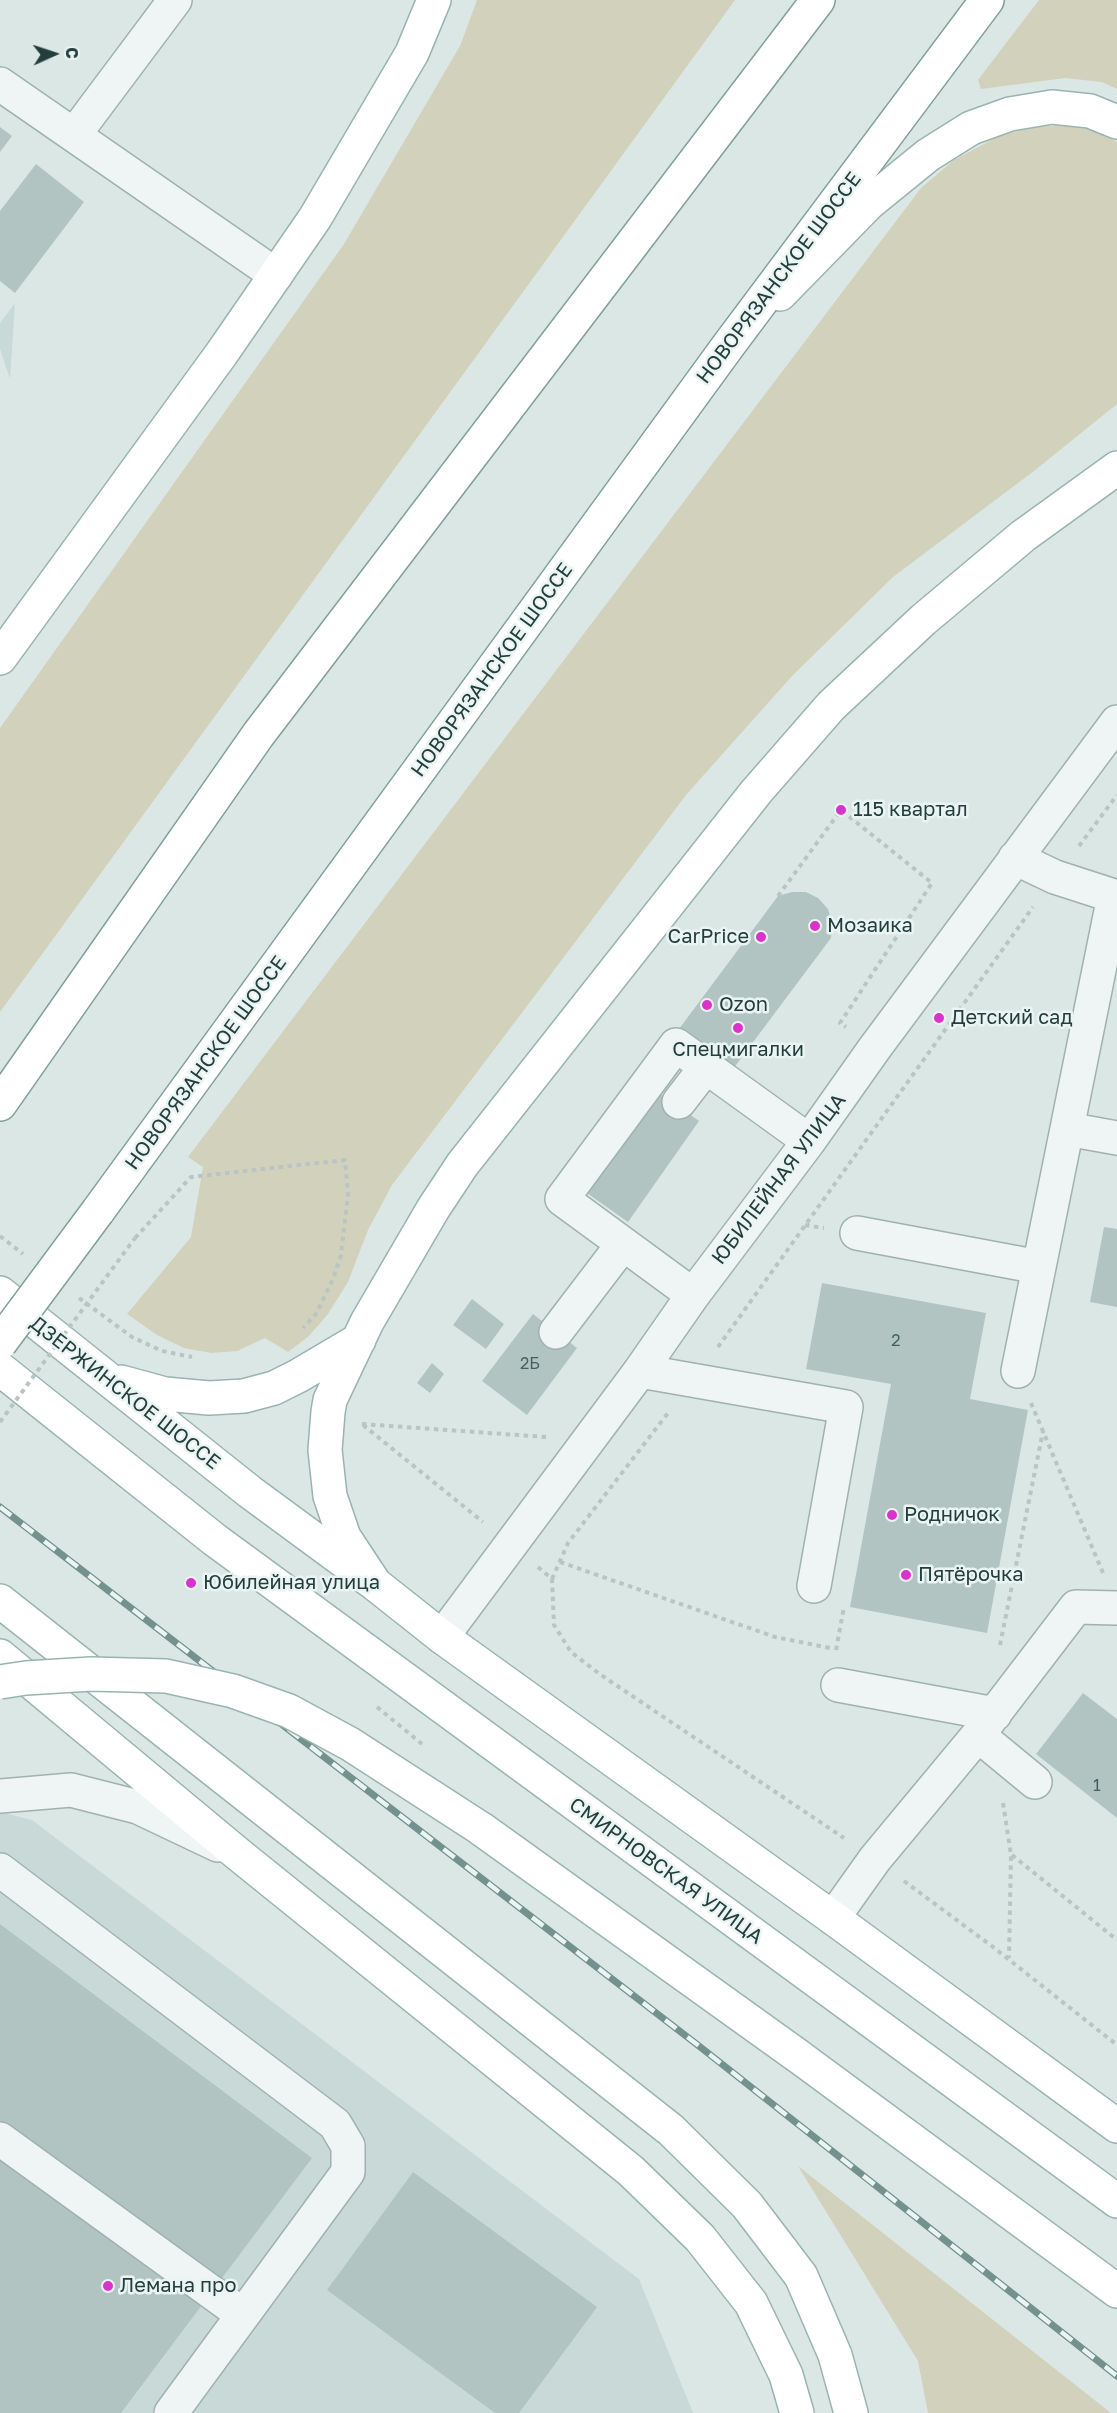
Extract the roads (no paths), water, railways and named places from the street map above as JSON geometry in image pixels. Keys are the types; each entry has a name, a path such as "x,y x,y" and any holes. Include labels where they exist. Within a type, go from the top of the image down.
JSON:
{"main road":[{"path":"0,658 222,353 315,218 412,52 434,0"},
{"path":"762,74 798,0"},
{"path":"0,1104 258,735 818,0"},
{"name":"НОВОРЯЗАНСКОЕ ШОССЕ","path":"0,1343 728,346 987,0"},
{"path":"728,346 869,203 928,155 971,128 1010,114 1052,107 1090,111 1117,122"},
{"path":"1117,468 1023,536 923,620 831,706 756,792 462,1165 433,1209 358,1340 330,1400 325,1450 330,1496 344,1537 375,1584 442,1637 833,1917 1117,2126"},
{"name":"ДЗЕРЖИНСКОЕ ШОССЕ","path":"0,1293 250,1492 375,1584"},
{"path":"110,1379 165,1394 209,1398 244,1396 274,1388 358,1340"},
{"name":"СМИРНОВСКАЯ УЛИЦА","path":"0,1370 215,1540 1117,2201"},
{"path":"0,1601 671,2130 747,2205 801,2276 835,2355 852,2413"},
{"path":"0,1656 238,1854 631,2170 700,2238 751,2303 786,2375 796,2413"},
{"path":"0,1682 91,1674 166,1676 232,1691 289,1711 350,1744 480,1828 798,2056 1117,2291"}],"street":[{"path":"74,135 175,0"},
{"path":"0,84 276,275"},
{"name":"ЮБИЛЕЙНАЯ УЛИЦА","path":"442,1637 1117,722"},
{"path":"1015,858 1055,877 1116,896 1018,1371"},
{"path":"693,1294 623,1244 600,1216 562,1199 676,1045 808,1141"},
{"path":"679,1102 706,1067"},
{"path":"1067,1129 1117,1138"},
{"path":"857,1233 1039,1267"},
{"path":"556,1332 623,1244"},
{"path":"640,1371 846,1407 814,1586"},
{"path":"833,1917 875,1859 986,1724 1076,1607 1117,1608"},
{"path":"838,1685 986,1724 1035,1782"},
{"path":"0,1796 71,1790 138,1807 238,1854"},
{"path":"0,1870 336,2124 348,2146 348,2172 171,2413"},
{"path":"0,2139 243,2315"}],"railway":[{"path":"0,1507 699,2046 1117,2376"}],"place":[{"name":"115 квартал","path":"841,810"},
{"name":"Мозаика","path":"815,926"},
{"name":"CarPrice","path":"761,937"},
{"name":"Ozon","path":"707,1005"},
{"name":"Детский сад","path":"939,1018"},
{"name":"Спецмигалки","path":"738,1028"},
{"name":"Родничок","path":"892,1515"},
{"name":"Пятёрочка","path":"906,1575"},
{"name":"Юбилейная улица","path":"191,1583"},
{"name":"Лемана про","path":"108,2286"}]}
